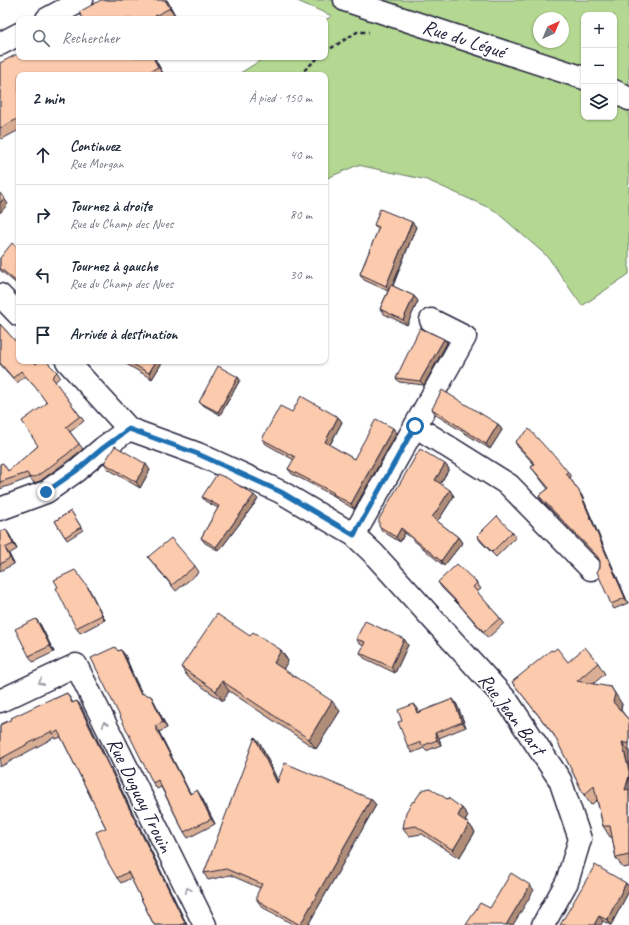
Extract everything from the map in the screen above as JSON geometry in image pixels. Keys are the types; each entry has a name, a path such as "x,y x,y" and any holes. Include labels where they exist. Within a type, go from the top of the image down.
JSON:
{"street":[{"path":"53,16 82,0"},
{"name":"Rue du Légué","path":"345,0 581,77"},
{"path":"0,44 16,36"},
{"path":"617,93 629,100"},
{"path":"0,295 16,312"},
{"path":"354,535 465,337 431,320"},
{"path":"0,509 46,492 76,471 103,448 129,429 71,364"},
{"path":"415,426 509,485 590,569"},
{"name":"Rue Jean Bart","path":"129,429 198,454 281,492 354,535 378,559 508,702 560,780 580,839 567,882 543,925"},
{"name":"Rue Duguay Trouin","path":"0,701 76,665 205,925"}],"path":[{"path":"328,50 357,32"},
{"path":"302,72 316,60"}],"green space":[{"path":"295,0 629,0 629,274 582,306 548,257 494,210 427,180 358,165 328,178 328,72 242,72 261,60 328,60 328,18 332,16"}],"building":[{"path":"101,0 165,0 170,8 155,16 81,16 79,12"},
{"path":"16,55 16,60 154,60 158,67 149,72 16,72 16,120 0,128 0,63"},
{"path":"0,193 4,198 0,203"},
{"path":"380,209 412,222 386,286 360,274 379,227 374,225"},
{"path":"12,243 16,246 16,281 0,268 0,258"},
{"path":"391,285 414,296 403,320 380,309"},
{"path":"0,324 16,342 16,364 49,364 57,372 52,377 80,416 66,427 79,444 66,455 37,476 30,478 27,473 0,482 0,464 3,463 8,471 38,446 22,421 47,403 21,371 13,378 0,363"},
{"path":"420,328 444,339 420,381 396,378"},
{"path":"132,364 154,364 149,373"},
{"path":"218,366 238,377 218,412 199,402"},
{"path":"442,390 498,424 486,444 432,409"},
{"path":"301,396 338,417 325,442 354,459 376,419 393,428 351,504 333,494 334,493 288,469 295,457 262,439 280,406 292,412"},
{"path":"529,429 550,452 551,451 568,472 566,473 579,491 625,598 611,604 597,572 600,567 600,561 597,556 539,496 549,488 531,467 535,464 515,442"},
{"path":"115,446 146,464 136,482 104,463"},
{"path":"420,449 445,464 435,480 450,490 432,517 458,537 441,561 401,528 396,537 379,526 379,519"},
{"path":"217,474 227,478 254,495 216,547 201,538 219,506 202,497"},
{"path":"71,511 81,527 65,537 55,521"},
{"path":"497,516 512,532 492,552 477,536"},
{"path":"6,529 13,544 5,548 10,558 0,564 0,532"},
{"path":"171,538 195,566 172,585 148,557"},
{"path":"457,564 477,583 473,587 500,618 484,632 438,582"},
{"path":"75,570 87,586 102,615 76,628 56,588 58,587 54,580"},
{"path":"217,614 250,636 253,632 281,650 274,663 332,701 309,739 222,681 216,691 181,667"},
{"path":"36,619 50,646 29,656 15,629"},
{"path":"365,621 404,639 391,667 360,653 365,642 356,639"},
{"path":"115,647 118,651 121,650 140,693 151,696 163,722 155,726 190,794 197,790 211,819 184,832 158,780 153,783 91,658"},
{"path":"585,647 598,663 577,681 611,687 615,694 613,702 628,719 629,718 629,744 622,742 629,771 625,790 629,789 629,855 616,858 610,826 603,826 594,786 584,795 554,735 512,682 551,650 553,651 557,648 568,662"},
{"path":"67,693 72,703 77,701 185,923 180,925 154,925 128,872 117,878 106,859 96,832 106,828 58,731 53,734 52,731 0,759 0,725 12,719 11,718"},
{"path":"453,699 462,722 435,733 437,740 422,746 421,742 408,747 398,722 402,721 398,710 414,704 417,713"},
{"path":"255,737 277,783 285,763 371,799 300,925 257,900 257,894 262,884 226,869 204,873"},
{"path":"430,788 462,808 458,816 469,824 453,850 416,826 403,828 406,812 413,801 414,802 422,790"},
{"path":"595,865 626,883 607,920 599,916 594,925 560,925"},
{"path":"511,873 530,885 506,925 466,925 480,903 490,908"}],"route":[{"path":"46,492 76,471 103,448 129,429 198,454 281,492 354,535 415,426"}]}
